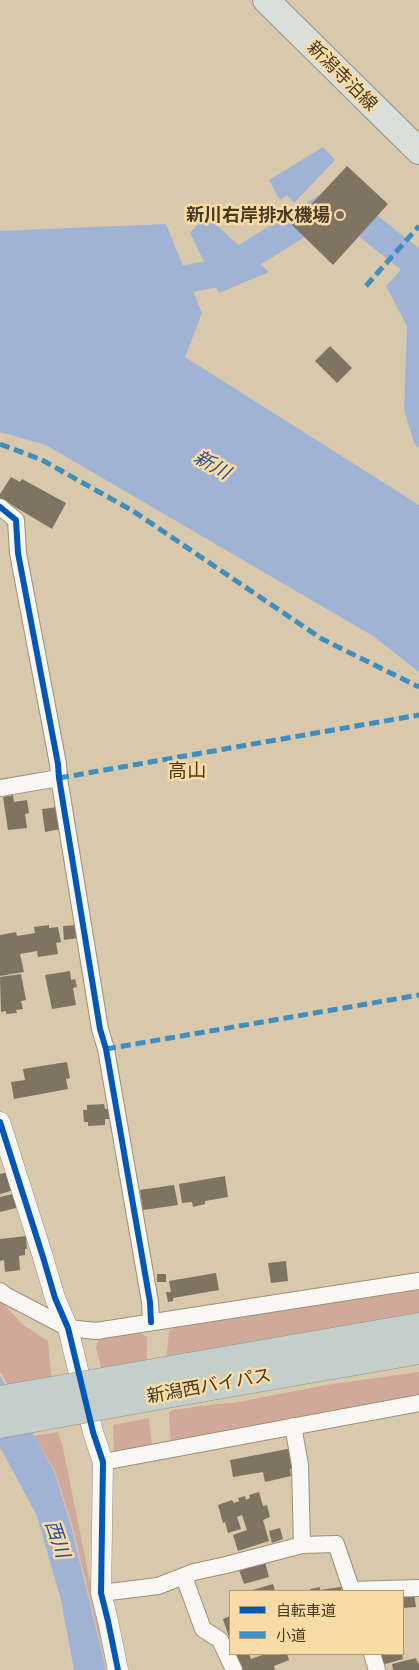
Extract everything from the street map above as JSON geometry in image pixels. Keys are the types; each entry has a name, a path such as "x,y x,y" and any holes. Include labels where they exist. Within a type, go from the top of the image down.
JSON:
{"highway":[{"name":"新潟西バイパス","path":"0,1424 419,1327"},
{"name":"新潟西バイパス","path":"0,1400 419,1350"}],"main road":[{"name":"新潟寺泊線","path":"266,0 419,151"}],"street":[{"path":"0,507 16,520 18,553 58,764 100,1029 106,1049 150,1302 151,1322"},
{"path":"0,788 59,778"},
{"path":"0,1122 55,1298 68,1328 93,1432 103,1462 100,1593 118,1670"},
{"path":"0,1291 68,1328 96,1331 419,1282"},
{"path":"103,1462 419,1403"},
{"path":"293,1426 300,1464 302,1545"},
{"path":"100,1593 158,1586 194,1572 302,1545 336,1544 352,1590"},
{"path":"184,1576 203,1629 220,1640 234,1670"},
{"path":"374,1590 419,1588"},
{"path":"372,1655 377,1670"}],"shaded area":[{"path":"419,1287 419,1319 166,1363 169,1331 178,1326"},
{"path":"0,1300 23,1325 48,1341 52,1383 11,1391 0,1371"},
{"path":"139,1332 147,1337 147,1366 103,1375 96,1347 99,1338"},
{"path":"419,1372 419,1399 171,1444 169,1413 172,1410 233,1403 326,1385"},
{"path":"149,1418 152,1447 120,1455 114,1451 113,1425"},
{"path":"58,1432 63,1448 96,1612 111,1670 107,1670 72,1525 55,1471 34,1436"}],"water":[{"path":"323,147 335,160 294,203 287,195 280,200 269,180"},
{"path":"206,216 269,272 219,293 190,233"},
{"name":"新川","path":"166,224 202,313 185,357 419,505 419,672 373,636 46,445 0,432 0,231"},
{"path":"419,250 419,448 414,443 404,409 407,326 386,286"},
{"name":"西川","path":"0,1376 54,1471 71,1526 106,1670 74,1670 61,1600 37,1516 0,1447"}],"building":[{"name":"新川右岸排水機場","path":"347,166 388,204 333,265 292,225"},
{"path":"330,346 352,368 337,383 315,361"},
{"path":"11,477 20,482 22,479 66,503 52,529 0,498 0,494"},
{"path":"13,795 14,802 27,800 29,813 25,814 27,828 8,830 3,797"},
{"path":"58,807 61,829 45,832 42,809"},
{"path":"49,925 49,928 58,927 61,942 56,943 58,954 38,957 37,951 20,954 24,972 0,976 0,935 16,932 17,936 35,933 34,927"},
{"path":"77,925 78,938 64,940 63,926"},
{"path":"70,971 71,980 75,979 77,987 73,988 76,1005 52,1009 45,975"},
{"path":"21,974 26,1000 21,1001 23,1009 16,1010 17,1013 6,1014 6,1011 1,1012 0,977"},
{"path":"67,1062 70,1078 66,1079 68,1089 14,1099 11,1082 25,1080 23,1069"},
{"path":"104,1104 105,1109 111,1109 111,1119 105,1119 105,1125 88,1126 88,1122 84,1122 83,1110 87,1110 87,1105"},
{"path":"10,1172 14,1190 0,1194 0,1174"},
{"path":"225,1176 228,1197 205,1201 205,1204 193,1207 192,1202 182,1203 179,1184"},
{"path":"174,1185 178,1205 143,1210 140,1190"},
{"path":"17,1193 20,1207 0,1212 0,1197"},
{"path":"26,1236 27,1249 25,1249 25,1255 19,1256 20,1270 5,1272 4,1260 0,1261 0,1239"},
{"path":"286,1261 288,1281 271,1283 268,1263"},
{"path":"216,1273 219,1290 173,1298 173,1301 168,1302 166,1292 171,1292 169,1281"},
{"path":"157,1274 166,1274 166,1282 157,1282"},
{"path":"293,1448 297,1468 290,1469 291,1476 265,1482 263,1472 233,1477 230,1460"},
{"path":"259,1492 263,1506 267,1505 270,1517 263,1520 269,1541 238,1551 233,1535 247,1530 242,1515 237,1517 241,1529 228,1533 218,1505 232,1500 234,1503 239,1501 238,1498 245,1496 246,1500 250,1498 249,1495"},
{"path":"280,1528 283,1539 272,1543 269,1531"},
{"path":"265,1562 269,1577 244,1584 239,1570"},
{"path":"273,1584 275,1590 252,1590"},
{"path":"320,1587 320,1590 310,1589"},
{"path":"341,1587 342,1590 320,1590"},
{"path":"414,1593 416,1607 404,1608 404,1595"},
{"path":"229,1616 229,1637 223,1619"},
{"path":"236,1655 249,1655 251,1659 262,1655 287,1655 289,1660 274,1666 275,1670 239,1670 236,1661 239,1661"},
{"path":"379,1655 402,1655 403,1659 382,1665"},
{"path":"416,1658 419,1663 419,1670 393,1670 392,1664"}],"waterway":[{"path":"152,286 222,272 336,201 419,266"}],"marked path":[{"path":"366,286 419,226"},
{"path":"0,444 42,460 133,511 322,639 419,687"},
{"path":"59,778 419,715"},
{"path":"106,1049 419,995"}],"cycle path":[{"path":"0,507 16,520 18,553 58,764 100,1029 106,1049 150,1302 151,1322"},
{"path":"0,1122 55,1298 68,1328 93,1432 103,1462 101,1593 118,1670"}],"place":[{"name":"新川右岸排水機場","path":"340,215"}],"district":[{"name":"高山","path":"187,771"}]}
